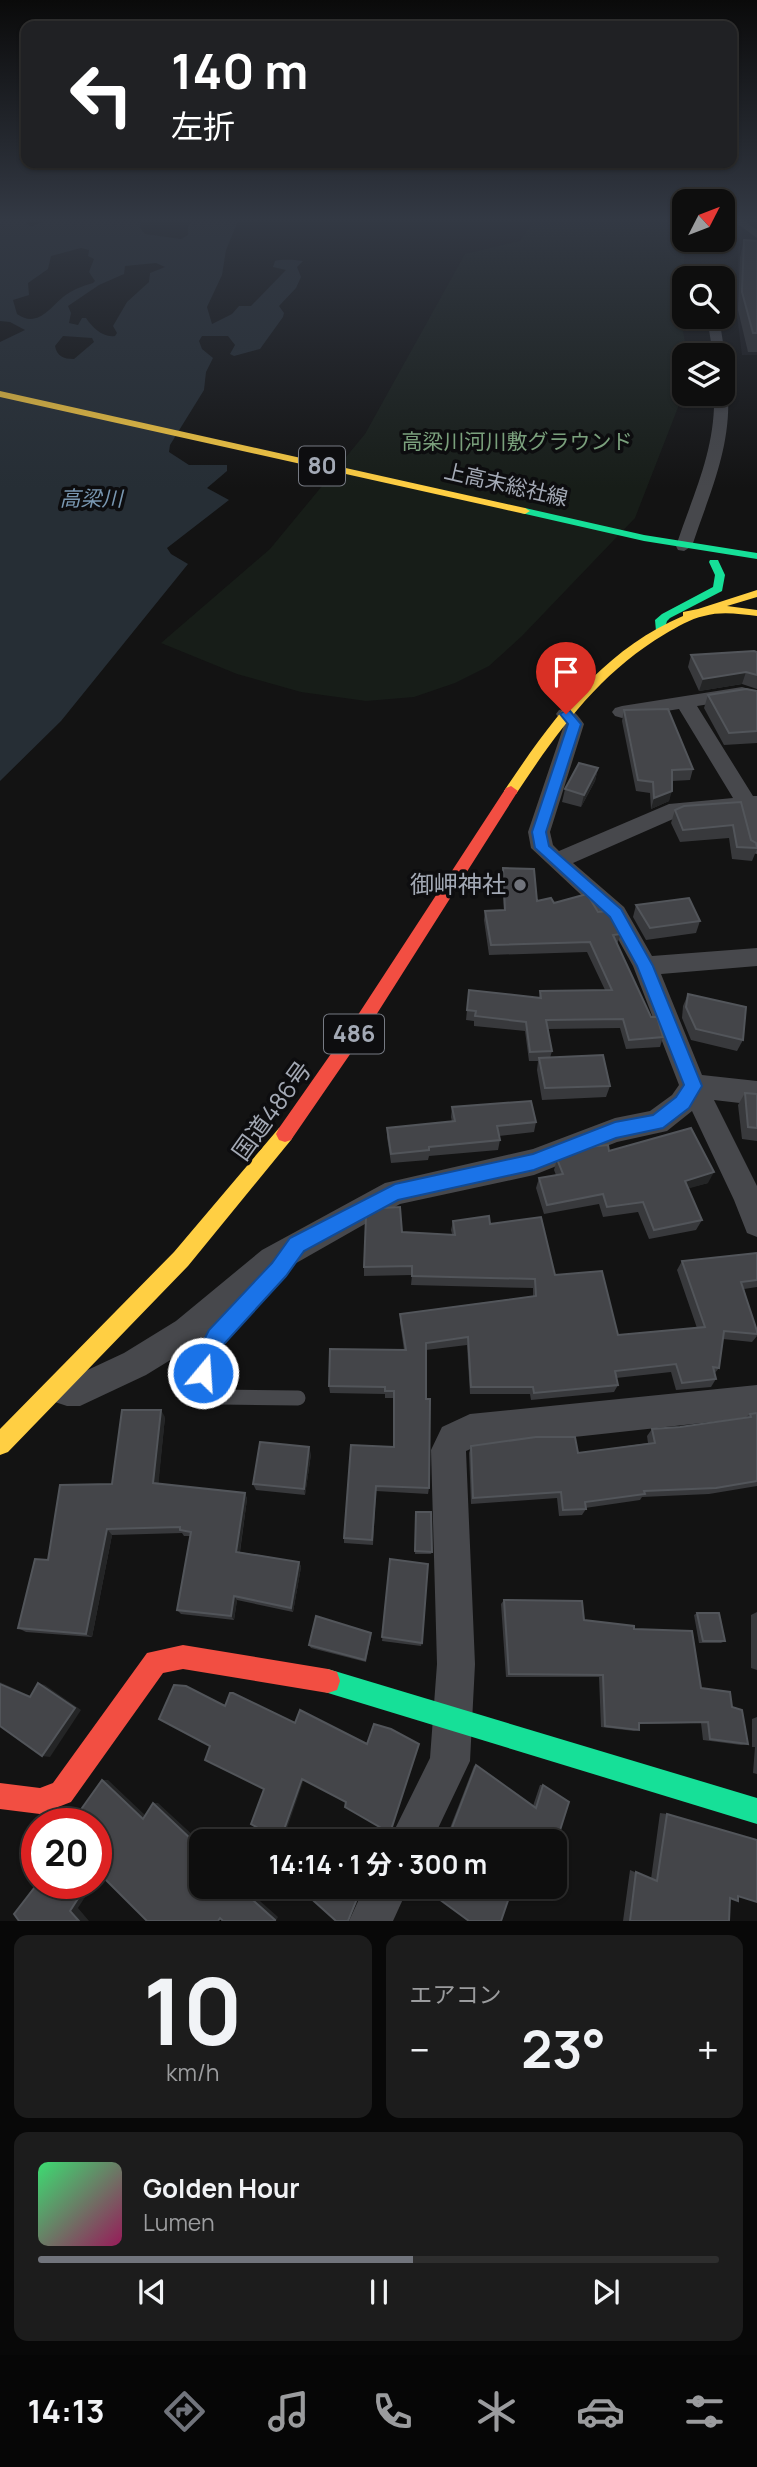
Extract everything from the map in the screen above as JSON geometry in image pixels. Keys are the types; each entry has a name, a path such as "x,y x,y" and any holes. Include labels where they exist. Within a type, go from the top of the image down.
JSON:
{"main road":[{"name":"上高末総社線","path":"0,394 644,538 757,556"},
{"path":"684,546 714,562 757,593"},
{"path":"660,629 661,621 666,616 718,589 722,582 721,574 714,562"},
{"name":"国道486号","path":"0,1444 189,1252 280,1141 322,1082 519,778 566,714 603,671 660,629 687,614 757,593"},
{"path":"687,614 733,609 757,613"},
{"path":"0,1796 15,1800 51,1801 62,1793 156,1662 183,1657 328,1681 757,1811"}],"street":[{"path":"684,546 695,507 716,461 724,422 722,406"},
{"path":"622,712 742,693 757,696"},
{"path":"685,702 752,802 757,846"},
{"path":"566,714 574,724 539,832 542,848 616,913 645,966 693,1086 748,1198 757,1223"},
{"path":"556,861 624,833 648,819 677,809 752,802"},
{"path":"645,966 757,957"},
{"path":"53,1391 80,1390 135,1364 187,1332 273,1260 395,1192 534,1162 615,1130 657,1122 682,1103 693,1086"},
{"path":"693,1086 757,1093"},
{"path":"416,1829 450,1762 456,1664 448,1450 454,1439 470,1431 757,1401"},
{"path":"371,1921 382,1899"}],"lane":[{"path":"297,1245 279,1269 216,1337 202,1363 207,1383 221,1397 298,1398"}],"shaded area":[{"path":"736,309 757,309 757,355 742,355"}],"green space":[{"name":"高梁川河川敷グラウンド","path":"435,309 672,309 672,329 683,329 685,342 672,343 672,406 679,406 635,518 522,636 489,666 455,683 414,697 366,701 301,692 237,674 161,643 270,549 365,434"}],"water":[{"name":"高梁川","path":"0,309 15,309 17,314 31,319 51,309 69,309 69,323 78,325 82,318 86,318 102,334 115,336 117,333 113,326 123,309 207,309 212,324 237,309 281,309 284,313 260,349 234,356 230,354 235,345 228,336 202,336 199,341 202,349 213,358 206,372 204,390 170,445 169,452 189,465 227,465 227,471 207,488 229,500 167,548 171,554 188,564 61,721 0,781 0,342 25,330 10,322 0,321","holes":["63,336 92,338 94,342 74,359 67,358 61,356 55,346"]}],"building":[{"path":"746,309 757,309 757,333 753,333"},
{"path":"757,652 757,675 746,672 703,679 691,655"},
{"path":"746,689 757,691 757,731 729,733 708,695"},
{"path":"668,709 693,769 672,770 672,791 654,798 653,782 638,780 624,710"},
{"path":"579,763 598,768 584,795 565,789"},
{"path":"741,802 751,840 756,843 757,848 737,847 733,825 683,830 675,810 684,806"},
{"path":"503,868 534,869 537,901 551,898 554,903 587,894 598,912 608,911 621,934 613,935 651,1017 657,1017 663,1037 629,1040 623,1019 546,1020 552,1051 530,1052 526,1022 475,1016 476,1011 467,1010 469,990 541,998 540,991 612,990 590,942 491,945 485,911 505,910"},
{"path":"689,898 700,921 650,928 636,905"},
{"path":"688,994 746,1007 743,1040 696,1029 686,1007"},
{"path":"603,1055 610,1086 545,1088 539,1058"},
{"path":"745,1093 757,1094 757,1128 748,1127"},
{"path":"531,1101 536,1122 497,1126 500,1140 429,1147 429,1150 391,1154 387,1128 455,1121 452,1107"},
{"path":"691,1128 714,1172 685,1181 702,1220 654,1230 643,1202 607,1207 603,1194 547,1205 539,1178 563,1174 557,1159 588,1147 608,1145 609,1151"},
{"path":"400,1207 402,1232 455,1235 453,1221 489,1216 490,1224 541,1217 555,1275 602,1271 618,1335 705,1327 682,1261 757,1253 757,1280 741,1282 757,1334 724,1331 719,1368 713,1367 716,1379 682,1383 676,1364 615,1371 618,1385 534,1393 533,1387 471,1387 468,1337 426,1343 426,1399 430,1399 429,1488 376,1486 372,1540 344,1538 351,1445 394,1447 394,1391 385,1391 385,1387 329,1386 330,1349 406,1350 400,1314 536,1296 535,1279 412,1276 412,1266 364,1267 366,1217 382,1208"},
{"path":"122,1410 161,1410 153,1483 245,1493 236,1552 299,1562 291,1608 234,1596 231,1616 177,1610 191,1532 180,1530 180,1527 107,1529 86,1634 18,1628 35,1559 48,1560 60,1485 112,1484"},
{"path":"757,1413 757,1481 716,1488 644,1491 645,1494 585,1502 586,1509 563,1510 561,1492 473,1498 471,1446 536,1437 575,1437 578,1453 655,1443 652,1429 751,1417 750,1414"},
{"path":"260,1442 309,1447 304,1489 253,1484"},
{"path":"416,1512 431,1512 432,1552 415,1551"},
{"path":"390,1559 428,1564 422,1643 382,1637"},
{"path":"504,1600 582,1601 584,1620 634,1626 634,1629 692,1631 701,1688 730,1692 732,1707 742,1710 748,1744 710,1739 708,1722 639,1723 639,1730 605,1726 603,1675 509,1674"},
{"path":"697,1613 719,1613 725,1641 703,1641"},
{"path":"316,1616 371,1633 365,1660 309,1645"},
{"path":"38,1683 75,1708 42,1756 0,1726 0,1684 30,1697"},
{"path":"174,1685 186,1686 225,1706 230,1693 233,1693 295,1723 300,1710 367,1744 374,1724 391,1729 419,1744 391,1829 383,1829 345,1807 346,1802 302,1779 284,1829 260,1829 251,1824 264,1789 205,1760 210,1746 159,1719"},
{"path":"476,1765 536,1808 543,1785 569,1802 560,1829 452,1829"},
{"path":"102,1780 143,1819 153,1803 189,1837 189,1899 252,1899 275,1921 223,1921 220,1918 218,1921 147,1921 112,1886 112,1808 82,1808"},
{"path":"667,1814 757,1840 757,1902 738,1896 738,1901 730,1898 729,1921 630,1921 636,1872 657,1881"},
{"path":"26,1899 78,1899 70,1911 79,1921 19,1921 14,1914"},
{"path":"312,1899 357,1899 348,1921 336,1921"},
{"path":"439,1899 509,1899 501,1921 469,1921"}],"traffic: fast":[{"path":"525,511 644,538 757,556"},
{"path":"660,629 661,620 666,616 718,589 720,575 714,562"},
{"path":"328,1681 757,1811"}],"traffic: slow":[{"path":"0,394 525,511"},
{"path":"511,791 560,720 612,665 675,623 757,593"},
{"path":"687,614 732,609 757,613"},
{"path":"0,1444 181,1259 285,1134"}],"traffic: jam":[{"path":"285,1134 360,1026 511,791"},
{"path":"0,1796 40,1801 62,1793 156,1662 183,1657 328,1681"}],"place":[{"name":"御岬神社","path":"520,885"}],"route":[{"path":"203,1373 202,1363 216,1337 279,1269 297,1245 395,1192 534,1162 615,1130 657,1122 682,1103 693,1086 645,966 616,913 542,848 539,832 574,724 566,714"}]}
